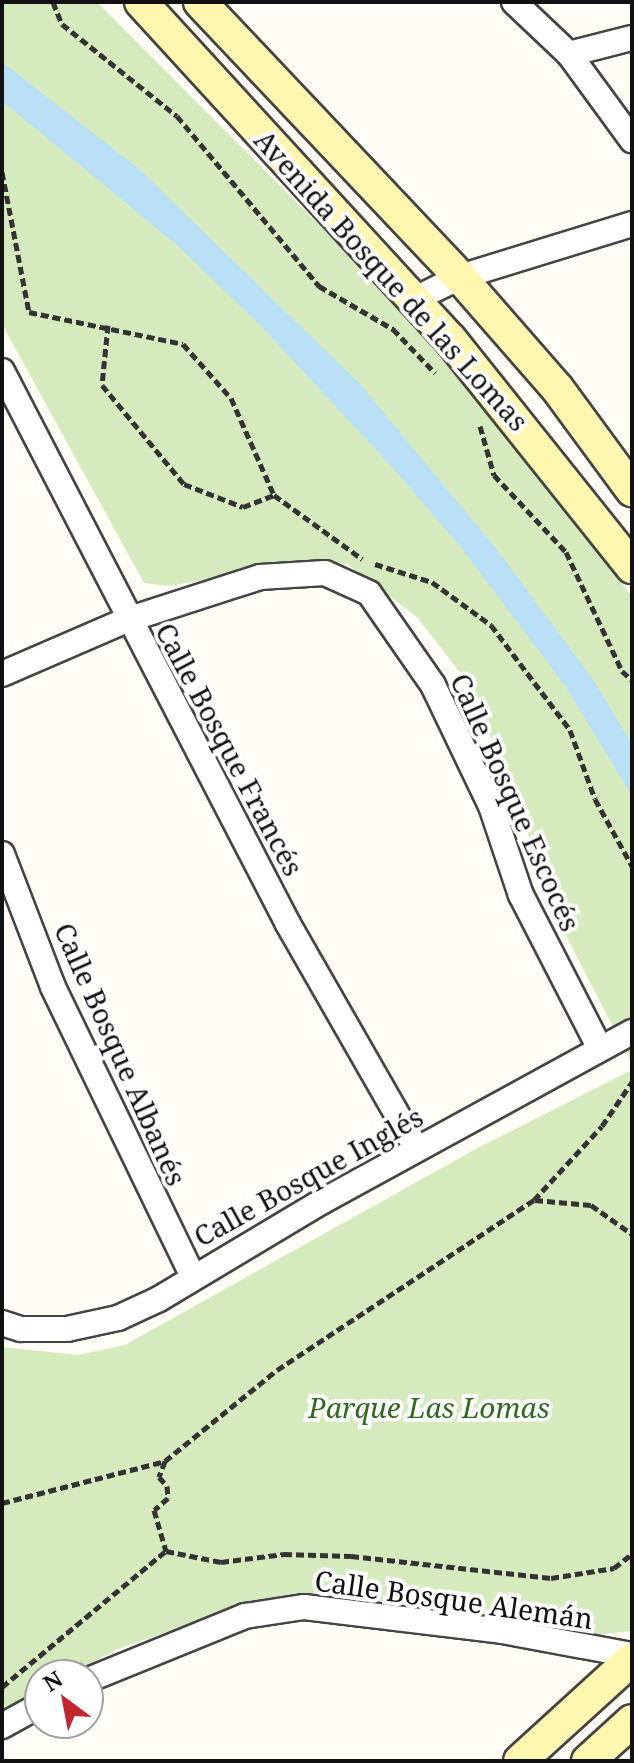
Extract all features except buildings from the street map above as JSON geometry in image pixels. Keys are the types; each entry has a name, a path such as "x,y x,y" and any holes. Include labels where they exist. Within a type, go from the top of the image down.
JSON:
{"street":[{"name":"Avenida Bosque de las Lomas","path":"141,2 413,300 573,489 632,567"},
{"name":"Avenida Bosque de las Lomas","path":"200,2 460,277 557,388 623,478"},
{"path":"514,2 569,54 632,140"},
{"path":"569,54 632,38"},
{"path":"413,300 460,277 632,224"},
{"name":"Calle Bosque Francés","path":"2,371 48,452 127,620 288,924 417,1149"},
{"path":"573,489 623,478"},
{"name":"Calle Bosque Escocés","path":"2,674 127,620 220,587 303,571 341,578 369,593 433,685 491,806 521,895 600,1049"},
{"name":"Calle Bosque Albanés","path":"2,854 53,987 192,1275"},
{"name":"Calle Bosque Inglés","path":"2,1323 21,1329 67,1329 118,1318 632,1032"},
{"name":"Calle Bosque Alemán","path":"104,1673 245,1616 304,1607 502,1631 632,1657"},
{"path":"520,1761 632,1657"},
{"path":"2,1726 24,1714"},
{"path":"588,1761 632,1721"}],"path":[{"path":"53,2 62,24 177,116 319,286 393,329 445,384"},
{"path":"2,172 29,312 108,325 183,344 231,398 274,495 365,561 432,582 491,625 570,730 595,799 632,866"},
{"path":"108,325 102,385 184,484 243,507 274,495"},
{"path":"477,417 494,475 566,552 622,671 632,680"},
{"path":"2,1503 165,1461 277,1370 534,1200 602,1126 632,1082"},
{"path":"534,1200 591,1205 632,1234"},
{"path":"165,1461 159,1477 167,1486 168,1498 154,1510 166,1551"},
{"path":"166,1551 221,1562 284,1554 351,1556 551,1578 614,1568 632,1554"},
{"path":"2,1687 166,1551"}],"green space":[{"path":"2,2 97,2 409,315 632,596 632,1063 538,882 522,804 458,670 417,617 347,564 311,562 169,586 144,583 2,324"},
{"name":"Parque Las Lomas","path":"632,1070 632,1631 594,1635 308,1596 245,1604 118,1649 99,1659 24,1659 24,1698 2,1710 2,1347 78,1355 125,1345 474,1150"}],"water":[{"path":"2,62 138,168 361,385 499,552 594,681 632,744 632,796 566,687 463,550 392,467 261,326 177,245 2,101"}]}
